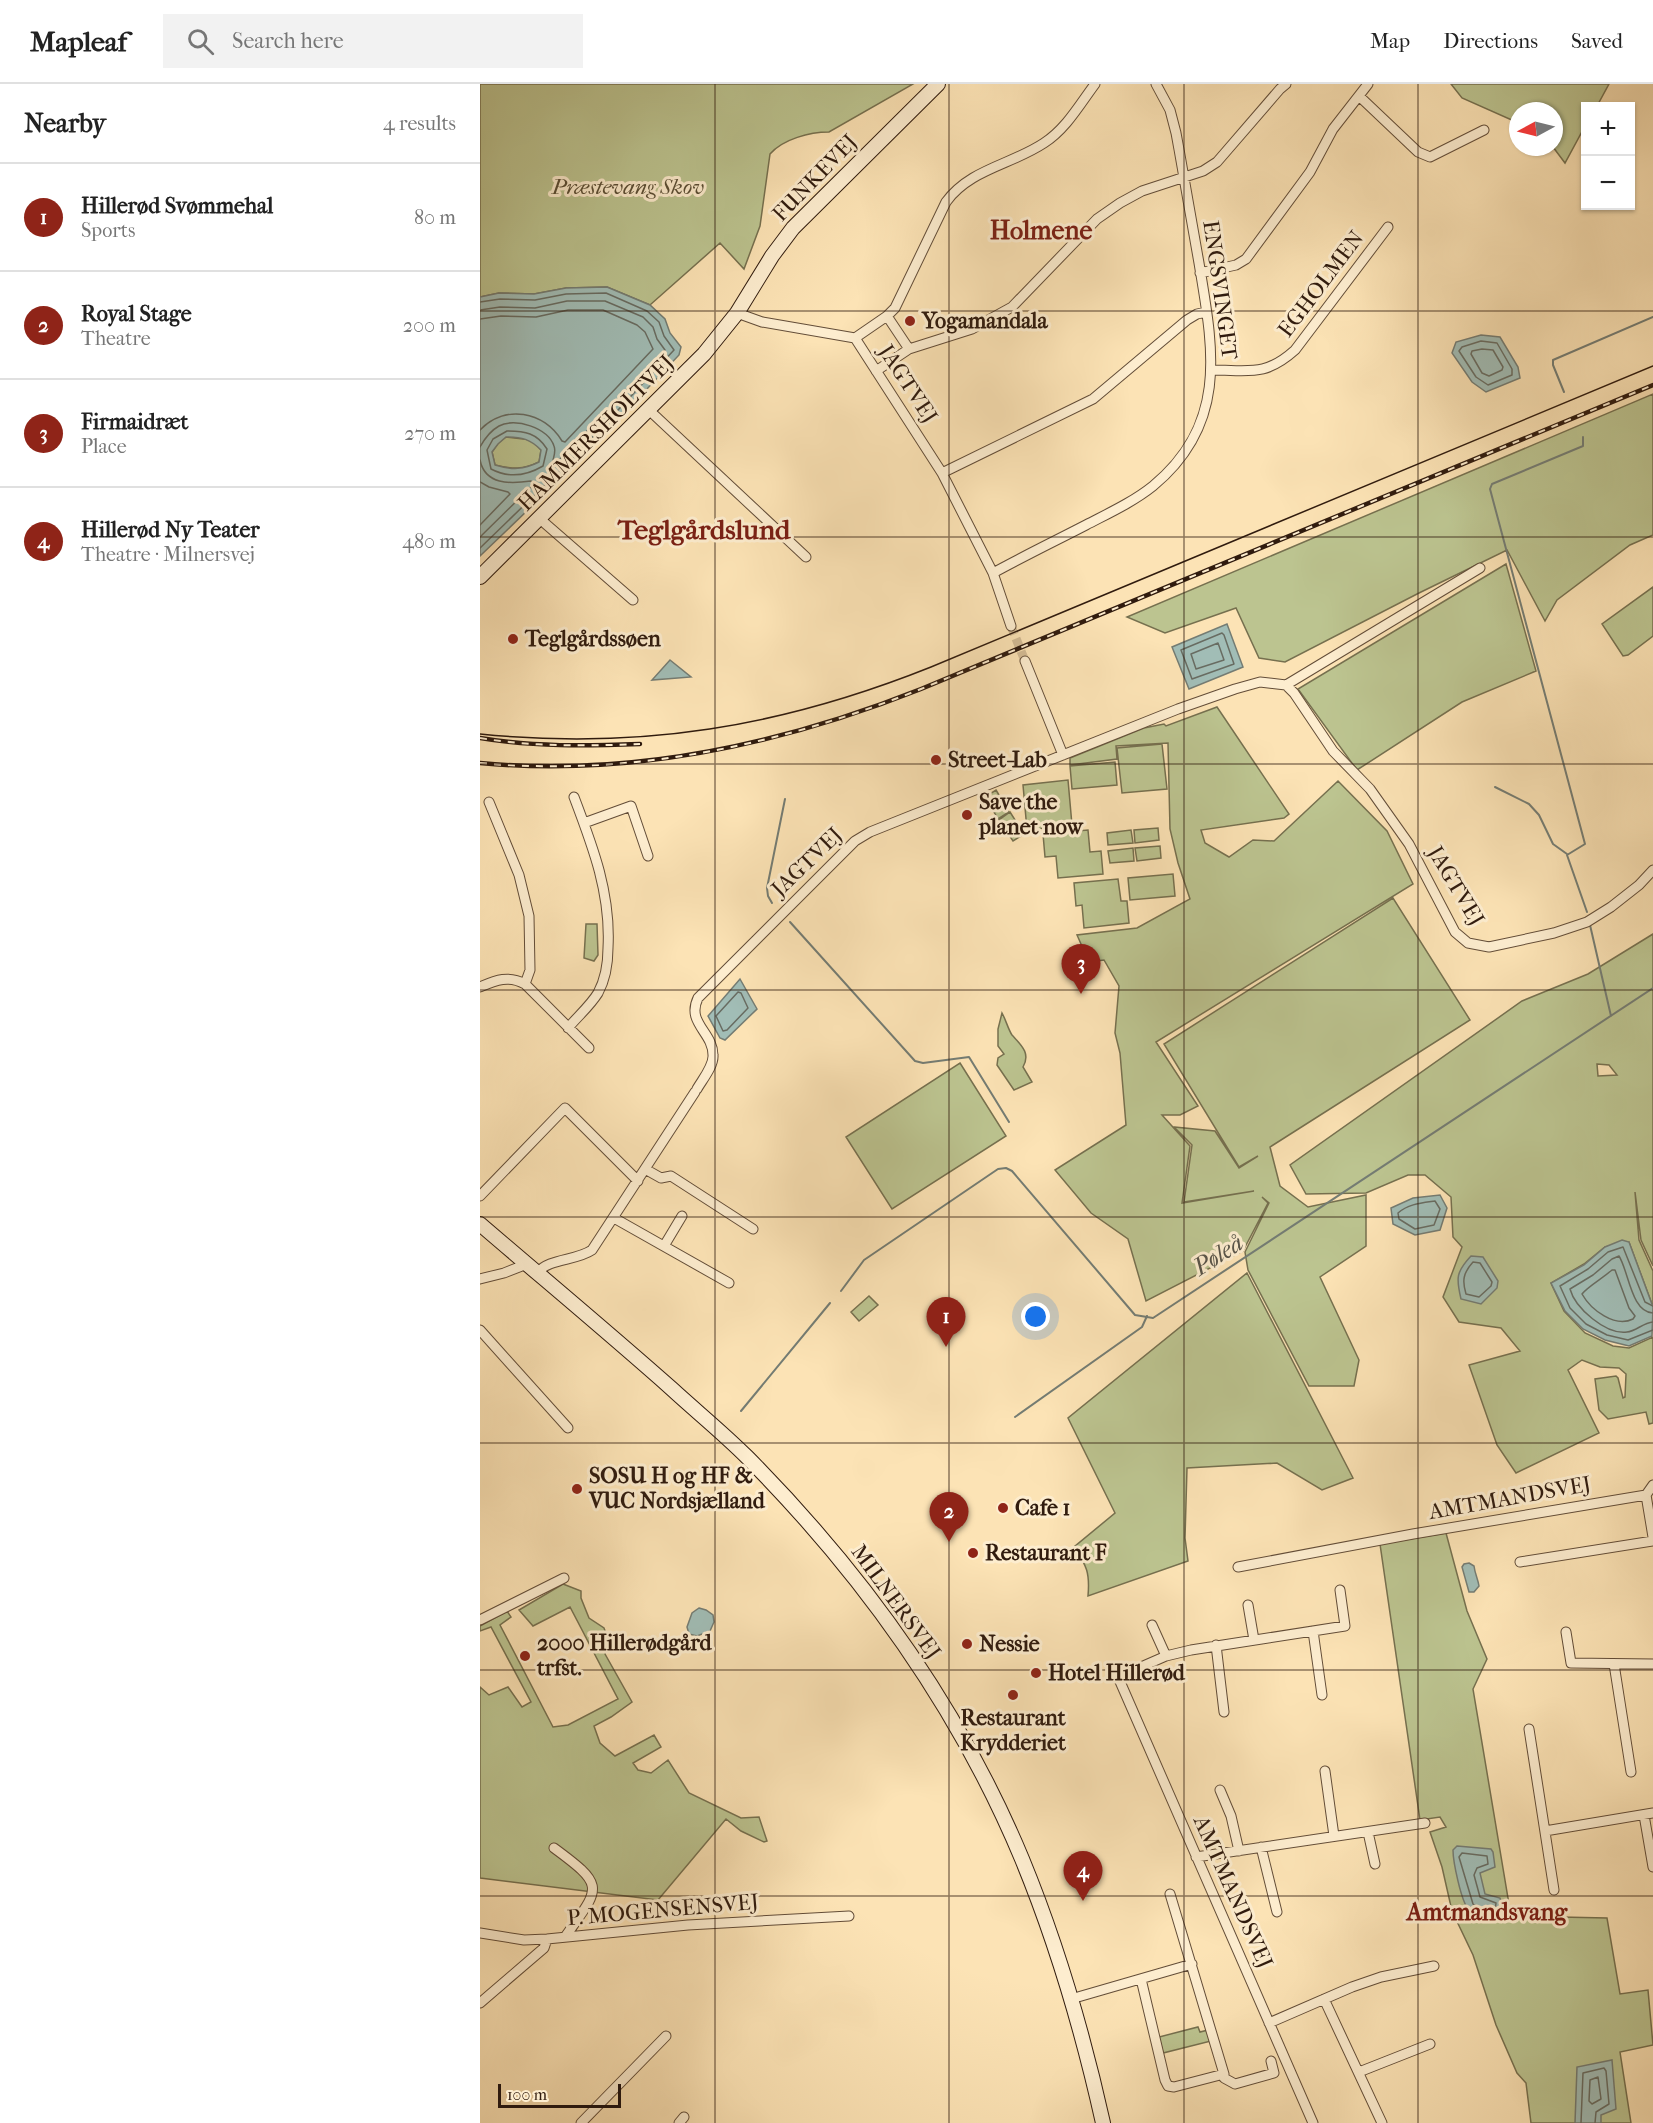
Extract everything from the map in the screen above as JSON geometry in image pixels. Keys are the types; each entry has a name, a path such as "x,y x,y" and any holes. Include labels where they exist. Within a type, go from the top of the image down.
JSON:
{"street":[{"name":"FUNKEVEJ","path":"737,313 772,256 793,228 938,84"},
{"path":"855,338 895,308 946,202 956,190 969,179 1027,154 1046,142 1064,126 1095,84"},
{"name":"ENGSVINGET","path":"993,573 1132,501 1154,485 1175,465 1191,442 1202,419 1209,396 1212,370 1211,342 1184,178 1170,110 1156,84"},
{"path":"876,371 909,348 972,329 1012,307 1097,219 1142,191 1203,171 1217,162 1256,115 1286,84"},
{"path":"1200,273 1236,266 1246,259 1310,171 1333,129 1368,84"},
{"path":"1359,96 1425,156 1430,157 1484,130"},
{"name":"EGHOLMEN","path":"1212,370 1262,370 1281,363 1296,351 1388,227"},
{"path":"942,473 1094,399 1187,320 1206,312"},
{"name":"JAGTVEJ","path":"737,313 762,322 855,338 942,473 993,573 1011,626"},
{"name":"HAMMERSHOLTVEJ","path":"480,578 650,411 704,354 737,313"},
{"path":"887,316 909,348"},
{"path":"650,411 806,557"},
{"path":"540,519 633,600"},
{"path":"1286,685 1480,568"},
{"path":"1025,661 1063,755"},
{"name":"JAGTVEJ","path":"645,1169 712,1061 714,1054 711,1045 694,1015 693,1007 698,998 855,840 1063,755 1235,689 1260,682 1286,685 1294,693 1333,751 1376,798 1409,844 1455,932 1468,943 1489,947 1554,933 1587,922 1618,902 1653,870"},
{"path":"568,1028 597,994 608,959 608,908 598,859 574,797"},
{"path":"489,802 519,875 529,916 530,970 525,984"},
{"path":"584,823 631,806 648,856"},
{"path":"480,987 500,979 517,979 525,984 589,1048"},
{"path":"480,1196 565,1108 638,1181"},
{"path":"480,1279 584,1256 592,1250 645,1169 660,1178 671,1176 753,1229"},
{"path":"664,1246 682,1216"},
{"path":"614,1218 729,1283"},
{"name":"MILNERSVEJ","path":"480,1224 732,1443 816,1530 870,1597 937,1695 986,1783 1023,1861 1064,1971 1103,2123"},
{"path":"480,1330 568,1428"},
{"path":"1520,1562 1653,1539 1646,1495 1653,1485"},
{"name":"AMTMANDSVEJ","path":"1238,1567 1646,1495"},
{"path":"480,1620 564,1578"},
{"path":"1152,1625 1166,1656 1216,1645 1345,1626 1340,1590"},
{"path":"1248,1605 1254,1640"},
{"path":"1313,1631 1322,1695"},
{"path":"1566,1632 1571,1663 1653,1664"},
{"path":"1216,1645 1224,1712"},
{"name":"AMTMANDSVEJ","path":"1166,1656 1118,1677 1313,2123"},
{"path":"1614,1664 1631,1772"},
{"path":"1529,1729 1554,1890"},
{"path":"1325,1771 1334,1836"},
{"path":"1220,1790 1231,1816 1239,1851"},
{"path":"1545,1831 1649,1814 1653,1867"},
{"path":"1196,1857 1425,1823"},
{"path":"1368,1832 1374,1864"},
{"path":"1261,1847 1277,1912"},
{"path":"554,1848 580,1868 593,1886 591,1899 564,1937"},
{"path":"1170,1894 1224,2078 1235,2084 1274,2073 1270,2061"},
{"name":"P. MOGENSENSVEJ","path":"480,1933 524,1940 547,1939 688,1925 849,1916"},
{"path":"480,2003 544,1948 547,1939"},
{"path":"1071,1999 1192,1964"},
{"path":"1269,2023 1381,1977 1434,1966"},
{"path":"1141,1979 1168,2086 1174,2087 1224,2074"},
{"path":"1324,1999 1382,2123"},
{"path":"581,2123 666,2036"},
{"path":"1359,2072 1430,2044"}],"green space":[{"name":"Præstevang Skov","path":"480,84 913,84 829,132 797,137 775,149 770,154 760,226 744,269 720,243 650,305 607,287 566,288 534,294 499,293 480,297"},
{"path":"1451,84 1609,84 1599,102 1581,102 1581,133 1565,163 1560,156 1563,156 1563,102 1509,102 1509,119 1462,98"},
{"path":"1653,394 1653,535 1630,545 1557,600 1545,621 1507,550 1285,662 1259,658 1236,608 1165,633 1127,617"},
{"path":"506,437 532,440 541,450 539,462 517,468 495,465 492,452"},
{"path":"1506,564 1536,671 1462,702 1357,770 1298,689"},
{"path":"1653,587 1653,636 1628,655 1623,656 1602,624"},
{"path":"1217,707 1289,814 1284,818 1201,830 1205,843 1229,857 1253,840 1274,841 1338,781 1387,831 1413,884 1156,1042 1198,1106 1180,1115 1162,1115 1190,1146 1182,1203 1254,1191 1184,1202 1192,1145 1174,1127 1215,1131 1239,1168 1258,1156 1239,1167 1164,1044 1393,898 1470,1020 1270,1147 1280,1186 1308,1207 1366,1195 1366,1246 1320,1277 1359,1360 1354,1386 1309,1386 1248,1270 1245,1252 1269,1203 1262,1197 1268,1203 1243,1251 1146,1301 1128,1239 1091,1213 1055,1170 1126,1125 1120,1053 1115,1033 1119,986 1104,960 1089,962 1077,935 1137,928 1190,899 1170,829 1168,743 1116,746 1117,759 1070,765 1070,758 1144,728 1164,724 1166,726"},
{"path":"1162,744 1167,789 1122,793 1117,748"},
{"path":"1115,762 1117,785 1072,789 1070,766"},
{"path":"1068,780 1072,825 1027,830 1023,785"},
{"path":"996,790 1009,812 998,819 985,797"},
{"path":"1010,812 1024,834 1013,841 999,820"},
{"path":"1158,828 1159,840 1135,843 1134,830"},
{"path":"1088,830 1090,852 1101,851 1103,874 1058,878 1056,856 1045,857 1043,834"},
{"path":"1131,830 1133,843 1108,845 1107,833"},
{"path":"1160,846 1161,858 1137,861 1135,848"},
{"path":"1133,848 1134,861 1110,863 1108,851"},
{"path":"1173,874 1175,896 1130,900 1128,878"},
{"path":"1118,879 1121,901 1127,901 1129,923 1084,928 1082,905 1076,906 1074,883"},
{"path":"586,924 597,924 598,955 594,961 584,958"},
{"path":"1653,934 1653,1266 1641,1240 1635,1192 1639,1240 1653,1271 1653,1307 1629,1242 1605,1247 1584,1264 1551,1283 1564,1311 1585,1333 1613,1346 1629,1348 1653,1337 1653,1423 1649,1424 1646,1412 1608,1419 1599,1410 1595,1379 1616,1376 1623,1398 1625,1397 1626,1374 1619,1368 1600,1367 1582,1360 1568,1370 1599,1433 1516,1473 1497,1445 1469,1365 1520,1351 1501,1328 1459,1322 1443,1297 1462,1247 1453,1237 1451,1197 1425,1175 1408,1175 1366,1193 1306,1194 1290,1165 1522,1001 1588,974","holes":["1597,1064 1609,1065 1617,1075 1598,1076"]},
{"path":"1002,1013 1012,1035 1024,1050 1026,1058 1023,1067 1032,1082 1014,1090 997,1065 998,1058 1004,1054 998,1046 998,1029"},
{"path":"960,1063 1006,1136 892,1209 846,1137"},
{"path":"1247,1273 1353,1478 1322,1490 1277,1463 1187,1468 1185,1538 1188,1561 1088,1596 1087,1570 1074,1547 1115,1513 1068,1418"},
{"path":"869,1296 878,1305 859,1321 851,1312"},
{"path":"1446,1533 1467,1611 1487,1659 1473,1689 1511,1916 1607,1918 1620,1994 1648,1990 1653,2045 1620,2052 1631,2123 1531,2123 1526,2083 1517,2073 1496,2025 1473,1955 1452,1911 1442,1867 1430,1832 1446,1827 1440,1817 1420,1820 1380,1544"},
{"path":"563,1584 581,1591 581,1598 589,1618 604,1628 609,1642 605,1654 632,1702 594,1726 600,1743 615,1756 654,1735 661,1747 633,1763 638,1770 651,1773 668,1760 689,1793 741,1818 759,1817 767,1841 764,1842 741,1831 726,1819 658,1900 480,1878 480,1687 489,1695 508,1687 522,1707 531,1702 491,1627 480,1631 480,1626 507,1611 511,1617 500,1625 553,1727 568,1725 618,1699 570,1607 533,1626 519,1610"},
{"path":"1198,2027 1200,2032 1208,2030 1211,2041 1163,2053 1159,2037"}],"water":[{"path":"607,287 650,305 665,319 670,333 681,347 679,355 581,459 480,556 480,297 499,293 534,294 566,288","holes":["506,437 525,439 537,446 541,450 539,462 528,467 517,468 495,465 492,452"]},
{"path":"1481,335 1500,337 1518,367 1520,378 1486,392 1472,382 1452,353 1456,342"},
{"path":"1227,624 1243,667 1189,689 1172,647"},
{"path":"670,660 691,677 652,680"},
{"path":"740,979 757,1009 725,1040 720,1038 708,1016"},
{"path":"1440,1195 1447,1208 1440,1230 1415,1235 1393,1224 1391,1208 1413,1198"},
{"path":"1622,1240 1629,1242 1653,1307 1652,1336 1629,1346 1605,1340 1583,1329 1565,1311 1551,1283 1584,1265 1605,1247"},
{"path":"1471,1256 1483,1257 1498,1281 1497,1288 1481,1304 1461,1299 1459,1292 1458,1276"},
{"path":"1469,1563 1474,1566 1479,1586 1474,1592 1469,1592 1462,1567"},
{"path":"699,1608 713,1615 714,1622 710,1631 697,1636 689,1634 687,1627 692,1613"},
{"path":"1457,1846 1491,1849 1493,1852 1495,1867 1480,1873 1485,1894 1500,1898 1501,1914 1494,1916 1477,1914 1466,1906 1454,1863 1453,1850"},
{"path":"1612,2060 1616,2109 1601,2115 1601,2123 1575,2123 1577,2067"}],"waterway":[{"path":"1564,392 1553,360 1653,317"},
{"path":"1583,437 1583,446 1492,484 1490,489 1585,844 1567,855 1587,912"},
{"path":"1495,787 1529,804 1539,815 1553,844 1567,854"},
{"path":"772,903 767,888 785,799"},
{"path":"790,922 915,1061 923,1063 969,1057 1009,1122"},
{"path":"1590,925 1611,1016"},
{"name":"Pøleå","path":"841,1291 864,1260 998,1169 1006,1168 1012,1171 1135,1315 1153,1318 1653,988"},
{"name":"Pøleå","path":"741,1411 830,1303"},
{"path":"1015,1417 1142,1327 1147,1316"}],"tunnel":[{"path":"1011,626 1025,661"}],"tram line":[{"path":"480,734 597,739 654,736 765,719 875,688 931,667 1653,366"}],"railway":[{"path":"480,763 537,766 649,761 760,741 868,709 1653,385"},
{"path":"480,738 540,744 640,744"}],"place":[{"name":"Yogamandala","path":"910,321"},
{"name":"Teglgårdssøen","path":"513,639"},
{"name":"Street-Lab","path":"936,760"},
{"name":"Save the planet now","path":"967,815"},
{"name":"Firmaidræt","path":"1081,994"},
{"name":"Hillerød Svømmehal","path":"946,1347"},
{"name":"SOSU H og HF & VUC Nordsjælland","path":"577,1489"},
{"name":"Cafe 1","path":"1003,1508"},
{"name":"Royal Stage","path":"949,1542"},
{"name":"Restaurant F","path":"973,1553"},
{"name":"Nessie","path":"967,1644"},
{"name":"2000 Hillerødgård trfst.","path":"525,1656"},
{"name":"Hotel Hillerød","path":"1036,1673"},
{"name":"Restaurant Krydderiet","path":"1013,1695"},
{"name":"Hillerød Ny Teater","path":"1083,1901"}],"district":[{"name":"Holmene","path":"1041,230"},
{"name":"Teglgårdslund","path":"704,529"},
{"name":"Amtmandsvang","path":"1487,1912"}]}
